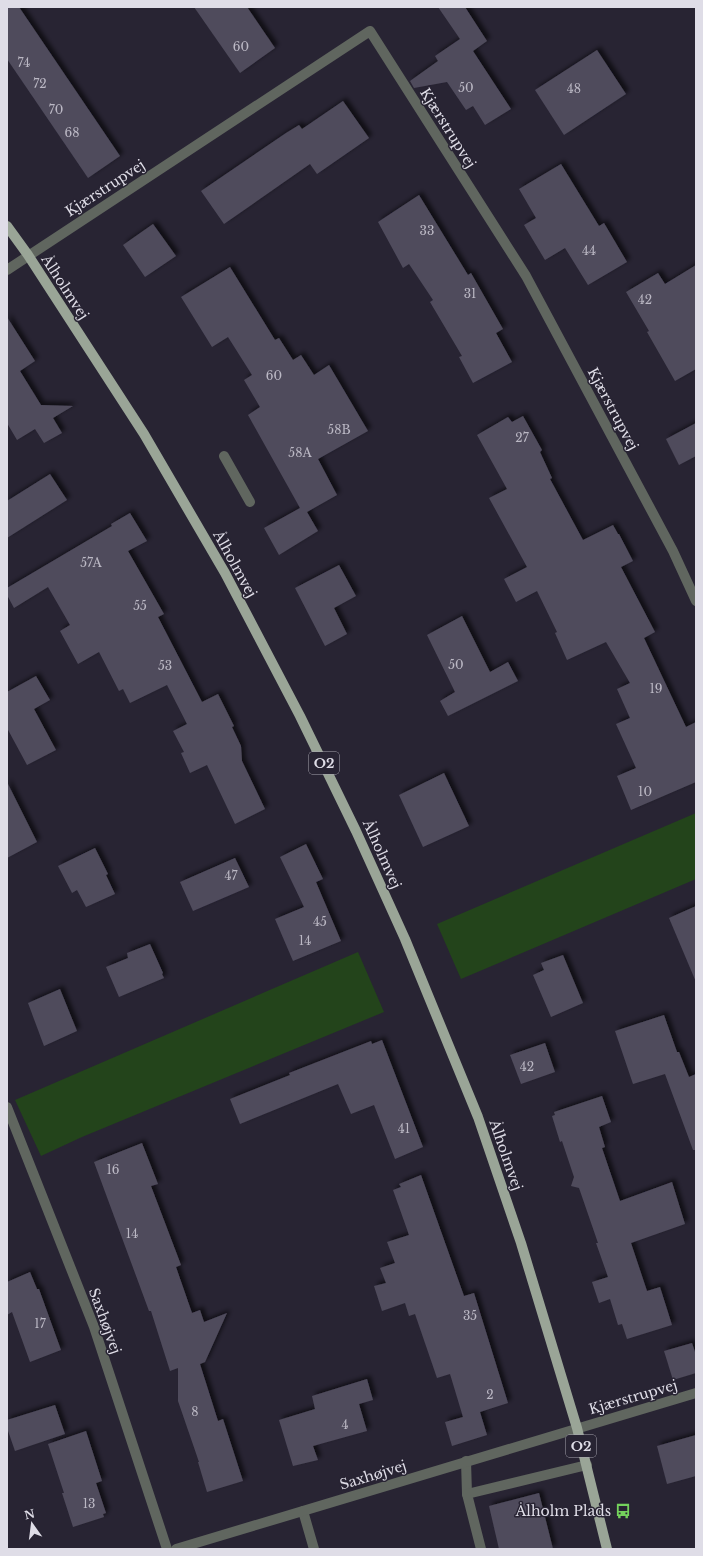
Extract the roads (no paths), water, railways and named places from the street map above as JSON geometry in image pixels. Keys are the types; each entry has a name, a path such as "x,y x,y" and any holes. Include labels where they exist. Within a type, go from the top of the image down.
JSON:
{"main road":[{"name":"Ålholmvej","path":"7,226 28,255 144,434 225,573 300,716 356,831 405,939 478,1117 521,1243 577,1428 607,1549"}],"street":[{"name":"Kjærstrupvej","path":"28,255 370,31 526,276 673,551 696,601"},
{"path":"7,270 28,255"},
{"path":"224,456 250,502"},
{"name":"Saxhøjvej","path":"7,1107 94,1327 167,1549"},
{"name":"Kjærstrupvej","path":"577,1428 696,1393"},
{"name":"Saxhøjvej","path":"176,1549 577,1428"},
{"path":"466,1461 467,1494 481,1549"},
{"path":"467,1494 586,1465"},
{"path":"303,1511 314,1549"}],"place":[{"name":"Ålholm Plads","path":"623,1511"}]}
